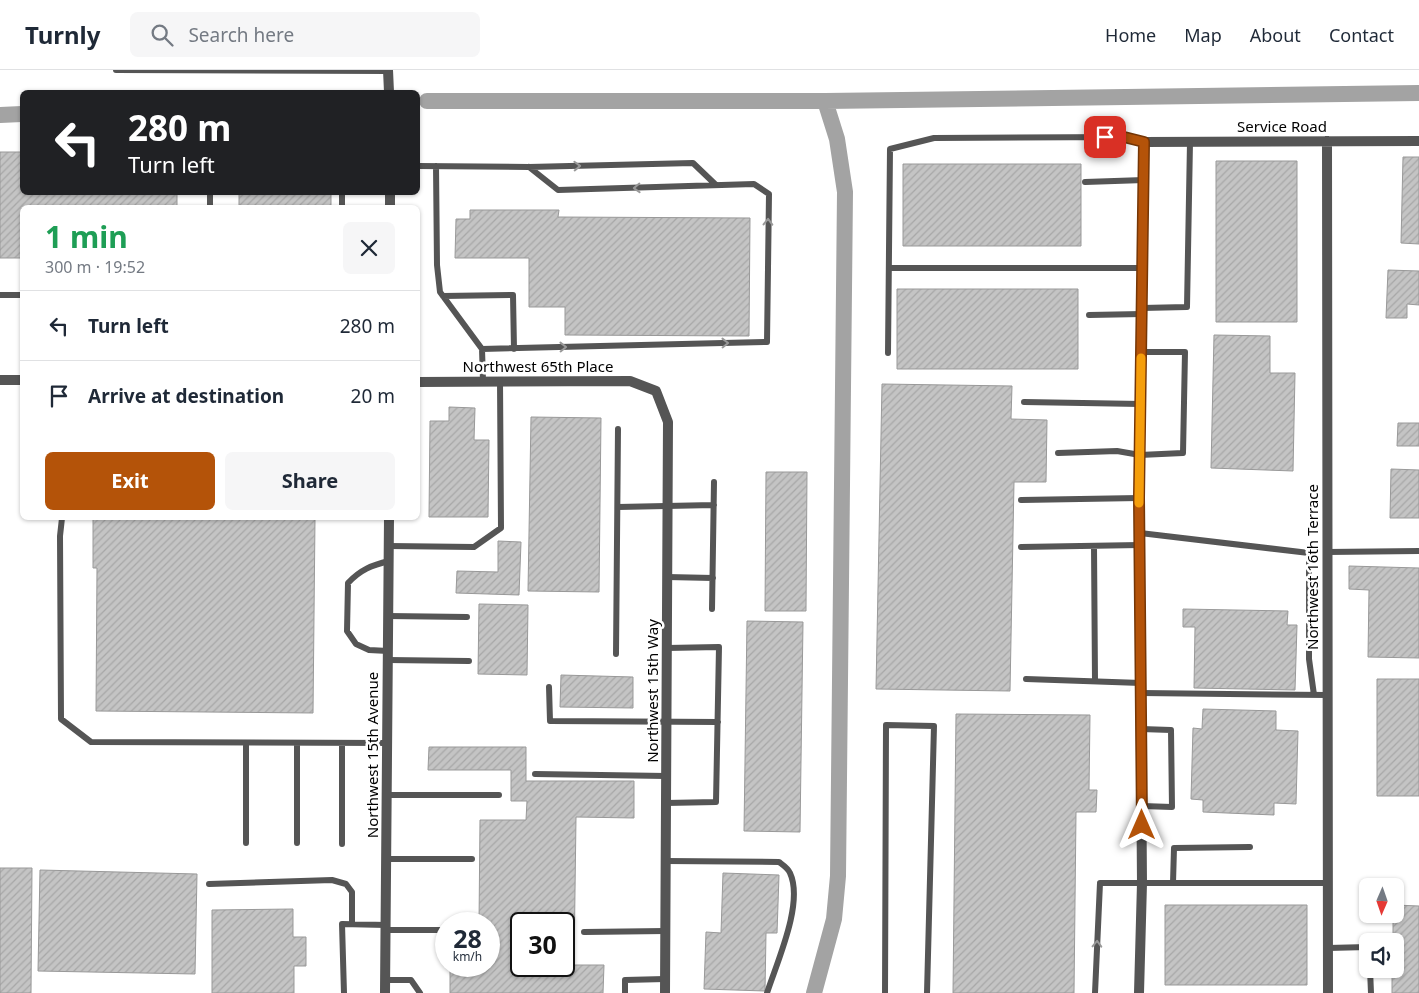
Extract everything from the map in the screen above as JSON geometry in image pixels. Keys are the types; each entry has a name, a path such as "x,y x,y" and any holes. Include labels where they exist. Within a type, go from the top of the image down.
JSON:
{"street":[{"path":"388,70 389,90"},
{"name":"Service Road","path":"1144,142 1419,140"},
{"name":"Northwest 16th Terrace","path":"1327,141 1328,993"},
{"path":"1139,993 1142,806 1139,498 1144,142"},
{"path":"0,380 20,380"},
{"name":"Northwest 65th Place","path":"420,382 630,381 656,391"},
{"name":"Northwest 15th Way","path":"656,391 668,422 665,993"},
{"name":"Northwest 15th Avenue","path":"385,993 389,520"}],"lane":[{"path":"116,70 388,70"},
{"path":"888,352 890,149 934,138 1124,137 1144,142"},
{"path":"1089,315 1188,307 1190,142"},
{"path":"420,166 529,167 693,163 716,185"},
{"path":"436,166 437,265 440,292 482,349 483,381"},
{"path":"482,349 767,342 769,194 754,184 558,190 529,167"},
{"path":"1085,182 1144,180"},
{"path":"890,268 1143,268"},
{"path":"0,295 20,294"},
{"path":"443,296 512,296 514,348"},
{"path":"1058,453 1117,451 1140,455 1183,453 1185,352 1141,352"},
{"path":"389,546 474,547 501,528 500,381"},
{"path":"1024,402 1141,404"},
{"path":"616,654 618,429"},
{"path":"712,609 714,482"},
{"path":"1021,500 1139,498"},
{"path":"618,507 714,505"},
{"path":"62,520 60,536 60,719 92,742 387,744"},
{"path":"1140,533 1309,553 1309,659 1314,695"},
{"path":"1021,547 1140,545"},
{"path":"1094,546 1095,681"},
{"path":"1327,552 1419,551"},
{"path":"389,561 372,565 358,572 348,583 347,631 356,644 388,655 468,661"},
{"path":"667,577 713,578"},
{"path":"388,616 467,617"},
{"path":"666,803 716,802 719,647 667,648"},
{"path":"1026,679 1095,681 1141,688 1328,694"},
{"path":"549,686 550,721 718,722"},
{"path":"885,993 886,725 934,726 927,993"},
{"path":"1141,729 1172,730 1172,807 1142,806"},
{"path":"246,743 246,843"},
{"path":"297,743 297,843"},
{"path":"342,743 342,844"},
{"path":"535,774 666,776"},
{"path":"387,795 499,795"},
{"path":"1173,883 1174,848 1250,847"},
{"path":"386,858 472,859"},
{"path":"666,861 779,862 790,871 795,890 794,911 767,993"},
{"path":"209,884 332,880 346,884 352,892 352,924"},
{"path":"1095,993 1100,884 1327,883"},
{"path":"344,993 342,924 435,929"},
{"path":"584,932 665,931"},
{"path":"1328,948 1359,947"},
{"path":"1370,978 1371,993"},
{"path":"625,993 625,980 665,979"},
{"path":"386,980 412,980 420,993"}],"building":[{"path":"0,152 20,152 20,195 177,195 177,205 20,205 20,258 0,258"},
{"path":"1403,157 1419,157 1419,244 1401,243"},
{"path":"1216,161 1297,161 1297,322 1216,322"},
{"path":"903,164 1081,164 1081,246 903,246"},
{"path":"239,195 331,195 331,205 239,205"},
{"path":"470,210 559,210 558,217 750,218 749,336 565,335 565,307 529,307 529,258 455,258 456,219 470,219"},
{"path":"1388,270 1419,271 1419,305 1407,304 1407,318 1386,318"},
{"path":"897,289 1078,289 1078,369 897,369"},
{"path":"1214,335 1270,336 1270,373 1295,373 1293,471 1211,468"},
{"path":"882,384 1012,386 1011,419 1047,420 1046,482 1014,482 1010,691 876,689"},
{"path":"449,407 475,408 474,440 489,440 488,517 429,517 430,421 449,421"},
{"path":"531,417 601,418 599,592 528,591"},
{"path":"1398,423 1419,423 1419,446 1397,446"},
{"path":"1391,469 1419,470 1419,518 1390,518"},
{"path":"766,472 807,472 806,611 765,611"},
{"path":"93,520 315,520 313,713 96,711 97,568 93,568"},
{"path":"498,541 521,542 519,595 456,593 457,571 498,572"},
{"path":"1349,566 1419,568 1419,658 1368,657 1369,590 1349,589"},
{"path":"479,604 528,605 527,675 478,674"},
{"path":"1183,609 1288,611 1287,625 1297,625 1295,690 1194,688 1195,627 1183,627"},
{"path":"747,621 803,622 800,832 744,831"},
{"path":"561,675 633,677 633,708 560,707"},
{"path":"1377,679 1419,679 1419,796 1377,796"},
{"path":"1203,709 1276,711 1276,730 1298,731 1296,804 1274,803 1274,815 1203,812 1203,800 1191,799 1193,728 1202,729"},
{"path":"956,714 1090,715 1089,790 1097,790 1096,812 1076,812 1074,993 953,993"},
{"path":"429,747 526,747 526,781 634,781 634,818 576,817 575,912 510,912 510,977 575,977 575,965 604,965 603,993 450,993 450,977 500,977 500,912 479,912 480,820 526,820 527,801 511,801 511,770 428,770"},
{"path":"0,868 32,868 31,993 0,993"},
{"path":"40,870 197,874 195,974 38,971"},
{"path":"723,873 779,875 777,933 766,933 765,991 704,989 706,932 721,933"},
{"path":"1165,905 1307,905 1307,985 1165,985"},
{"path":"1404,905 1419,906 1419,993 1392,993 1392,978 1404,978 1404,933 1393,933 1393,923 1404,923"},
{"path":"293,909 293,937 306,937 306,966 294,966 294,993 212,993 212,910"}],"waterway":[{"path":"427,101 825,101 1419,93"},
{"path":"814,993 834,919 838,876 845,192 837,139 825,101"},
{"path":"0,115 20,114"}],"slow traffic":[{"path":"1139,503 1141,358"}],"route":[{"path":"1105,137 1124,137 1144,142 1139,498 1142,825"}]}
